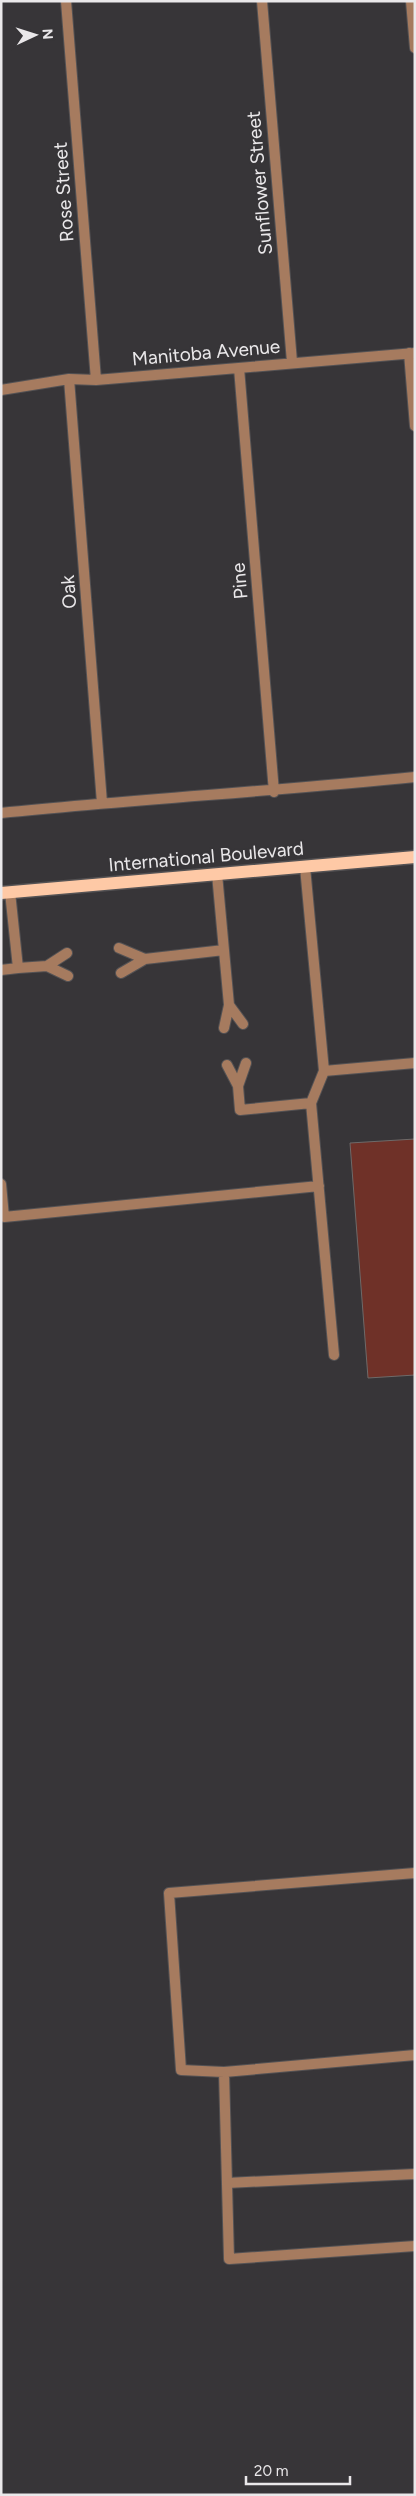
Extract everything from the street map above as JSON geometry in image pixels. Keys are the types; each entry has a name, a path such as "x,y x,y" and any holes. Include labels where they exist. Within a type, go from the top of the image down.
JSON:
{"main road":[{"name":"International Boulevard","path":"6,893 415,857"}],"street":[{"name":"Rose Street","path":"66,1 96,380"},
{"name":"Sunflower Street","path":"262,1 292,362"},
{"path":"411,1 415,48"},
{"name":"Manitoba Avenue","path":"1,390 69,379 96,380 412,353"},
{"path":"412,353 415,426"},
{"name":"Pine","path":"239,368 274,792"},
{"name":"Oak","path":"69,379 102,803"},
{"path":"1,813 102,803 274,792 415,778"},
{"path":"305,867 324,1071 311,1103 334,1355"},
{"path":"217,874 229,1005 224,1028"},
{"path":"6,893 18,968"},
{"path":"119,948 145,958"},
{"path":"121,973 145,958 224,950"},
{"path":"1,970 47,966 67,953"},
{"path":"47,966 68,976"},
{"path":"229,1005 243,1024"},
{"path":"238,1086 246,1063"},
{"path":"324,1071 415,1063"},
{"path":"227,1065 238,1086 240,1110 311,1103"},
{"path":"1,1184 4,1217 319,1186"},
{"path":"415,1873 169,1893 180,2070 224,2072 415,2055"},
{"path":"224,2072 229,2259 415,2246"},
{"path":"227,2183 415,2174"}],"building":[{"path":"415,1139 415,1375 368,1378 350,1143"}]}
